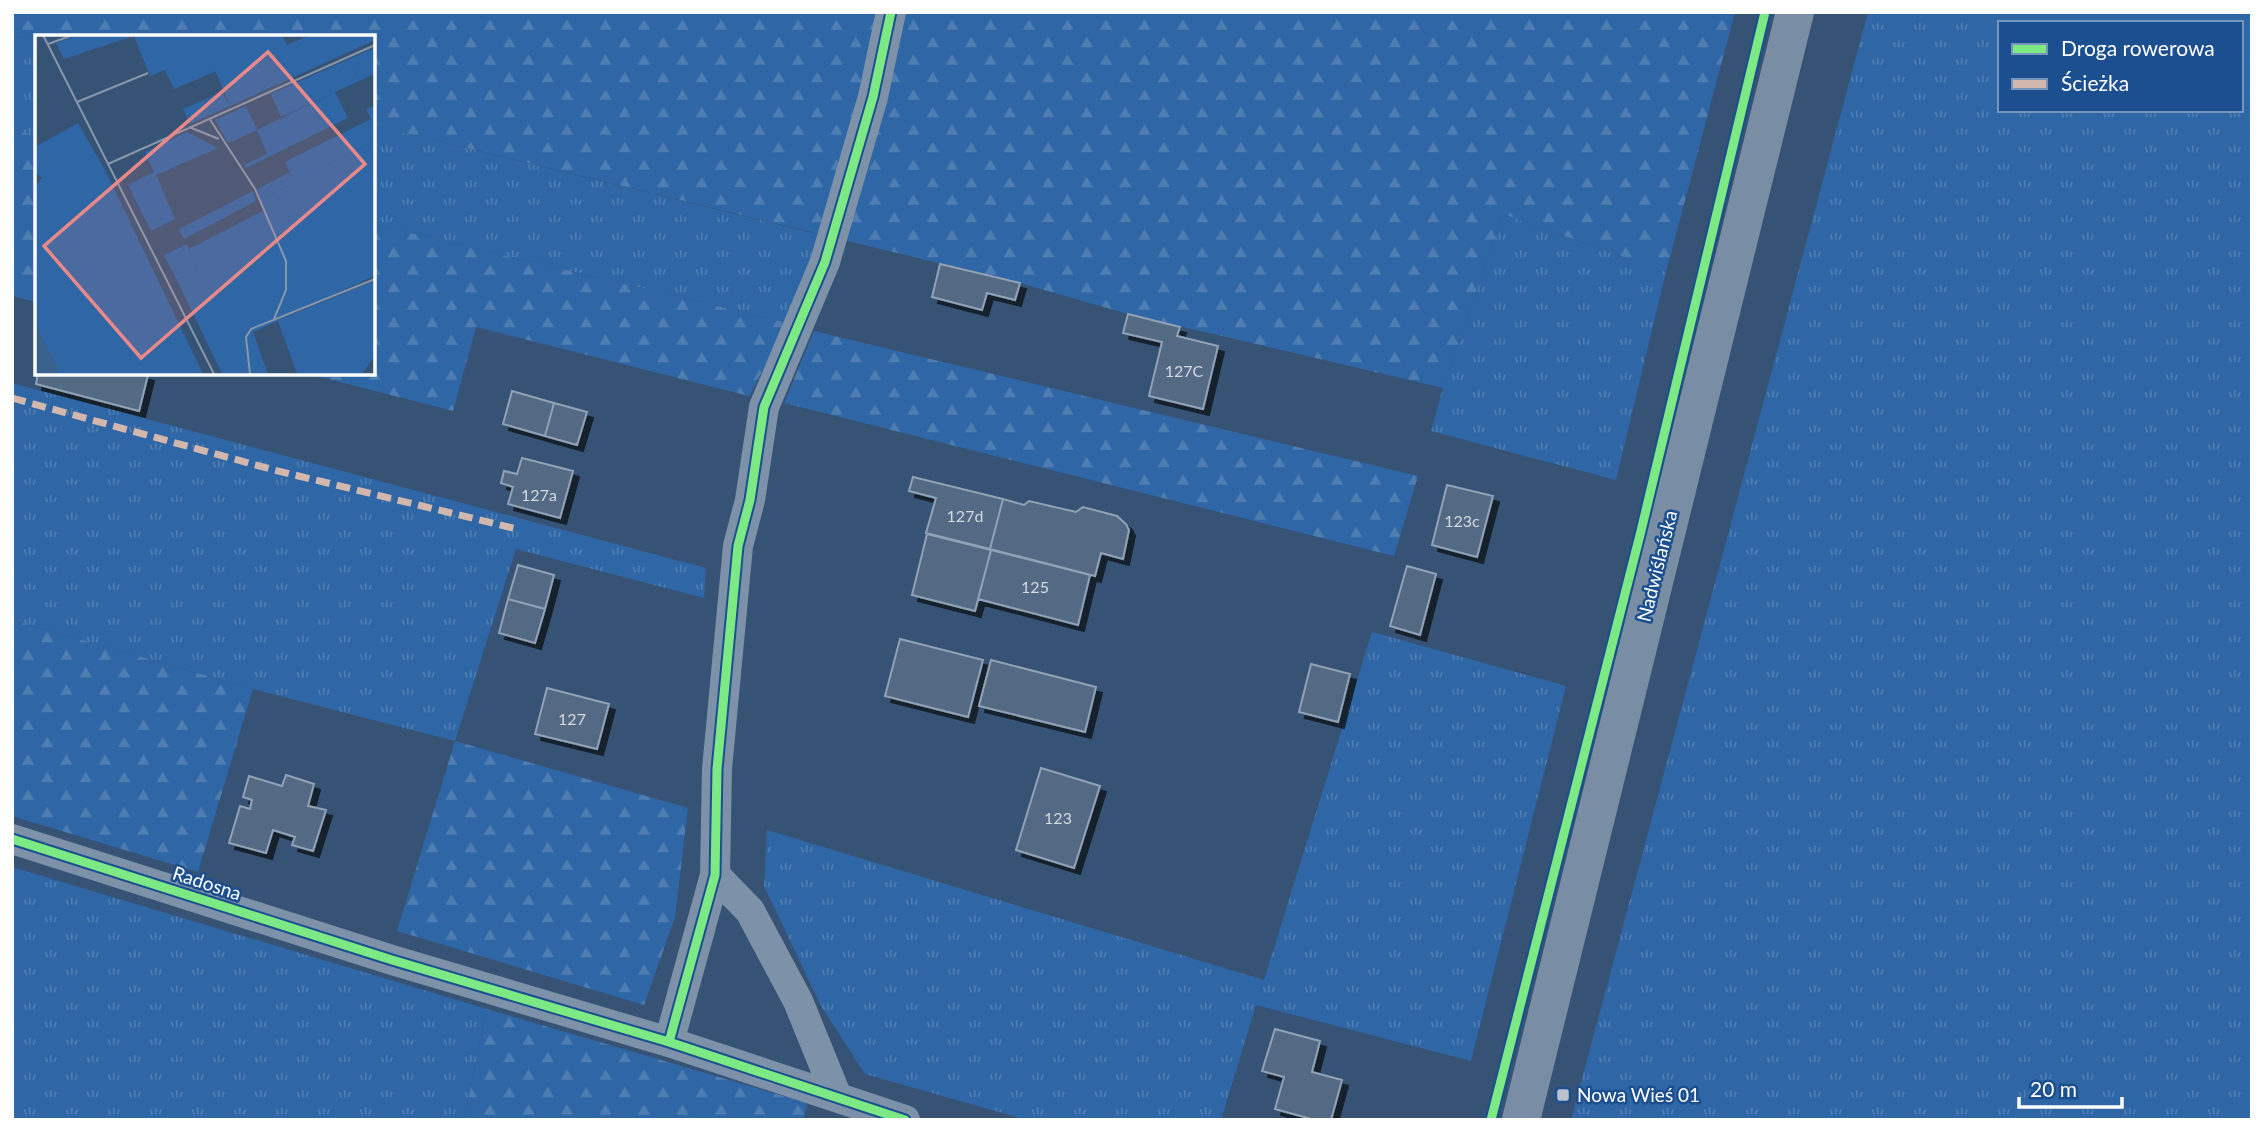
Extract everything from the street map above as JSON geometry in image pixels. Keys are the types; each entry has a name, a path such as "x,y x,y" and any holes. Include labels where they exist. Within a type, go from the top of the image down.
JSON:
{"main road":[{"name":"Nadwiślańska","path":"1521,1120 1796,12"}],"street":[{"path":"669,1042 715,875 717,768 738,546 750,500 764,407 825,262 873,97 891,12"},
{"name":"Radosna","path":"12,839 392,960 669,1042 905,1120"},
{"path":"715,875 750,911 798,1001 837,1097"}],"green space":[{"path":"12,12 1735,12 1666,272 1503,214 1443,388 1128,314 1020,283 374,125 374,35 35,35 35,42 12,36"},
{"path":"1868,12 2252,12 2252,1120 1571,1120"},
{"path":"12,36 35,42 35,135 12,129"},
{"path":"374,125 821,235 788,323 374,224"},
{"path":"12,129 35,135 35,302 12,296"},
{"path":"1503,214 1666,272 1616,480 1431,431 1443,388"},
{"path":"374,224 788,323 749,396 476,327 453,411 309,374 374,374"},
{"path":"814,331 1418,476 1394,556 784,403"},
{"path":"12,383 706,568 704,598 516,549 455,741 253,689 12,620"},
{"path":"12,620 253,689 198,872 12,816"},
{"path":"1372,632 1566,686 1471,1061 1256,1005 1221,1120 1027,1120 865,1074 821,1006 764,886 767,830 1264,980"},
{"path":"455,741 688,808 675,917 644,1005 397,931"},
{"path":"12,867 487,1009 464,1120 12,1120"},
{"path":"487,1009 807,1103 804,1120 464,1120"}],"building":[{"path":"940,264 1020,283 1015,300 987,293 982,310 932,297"},
{"path":"1128,314 1180,327 1177,336 1218,346 1203,409 1149,396 1162,342 1123,333"},
{"path":"38,374 148,375 139,411 36,384"},
{"path":"512,391 554,403 545,436 503,424"},
{"path":"554,403 587,412 577,445 545,436"},
{"path":"522,458 573,471 560,518 508,504 513,487 501,483 504,471 517,474"},
{"path":"913,477 1003,499 990,549 926,533 936,498 909,491"},
{"path":"1447,485 1493,496 1477,557 1432,545"},
{"path":"1003,499 1024,505 1029,501 1076,512 1083,507 1117,516 1129,530 1123,559 1101,553 1095,576 990,549"},
{"path":"927,534 991,550 975,611 912,595"},
{"path":"991,550 1090,575 1078,625 978,599"},
{"path":"518,565 554,575 545,609 508,599"},
{"path":"1407,566 1436,574 1420,635 1390,626"},
{"path":"508,599 545,609 535,643 499,633"},
{"path":"900,639 983,660 968,717 885,696"},
{"path":"991,660 1096,687 1085,732 979,706"},
{"path":"1311,664 1350,674 1338,722 1299,712"},
{"path":"547,688 609,704 597,749 535,734"},
{"path":"1041,768 1100,786 1074,868 1016,850"},
{"path":"286,775 314,784 308,806 326,810 313,851 292,845 295,837 273,830 266,853 229,843 240,806 250,809 252,800 243,797 249,776 282,786"},
{"path":"1275,1029 1320,1041 1312,1072 1342,1080 1331,1120 1315,1120 1275,1109 1284,1077 1262,1071"}],"marked path":[{"path":"12,398 274,470 517,529"}],"cycle path":[{"path":"669,1042 715,875 717,769 738,546 750,500 764,407 825,262 873,97 891,12"},
{"path":"1491,1120 1641,531 1765,12"},
{"path":"12,839 392,960 669,1042 905,1120"}],"place":[{"name":"Nowa Wieś 01","path":"1563,1095"}]}
